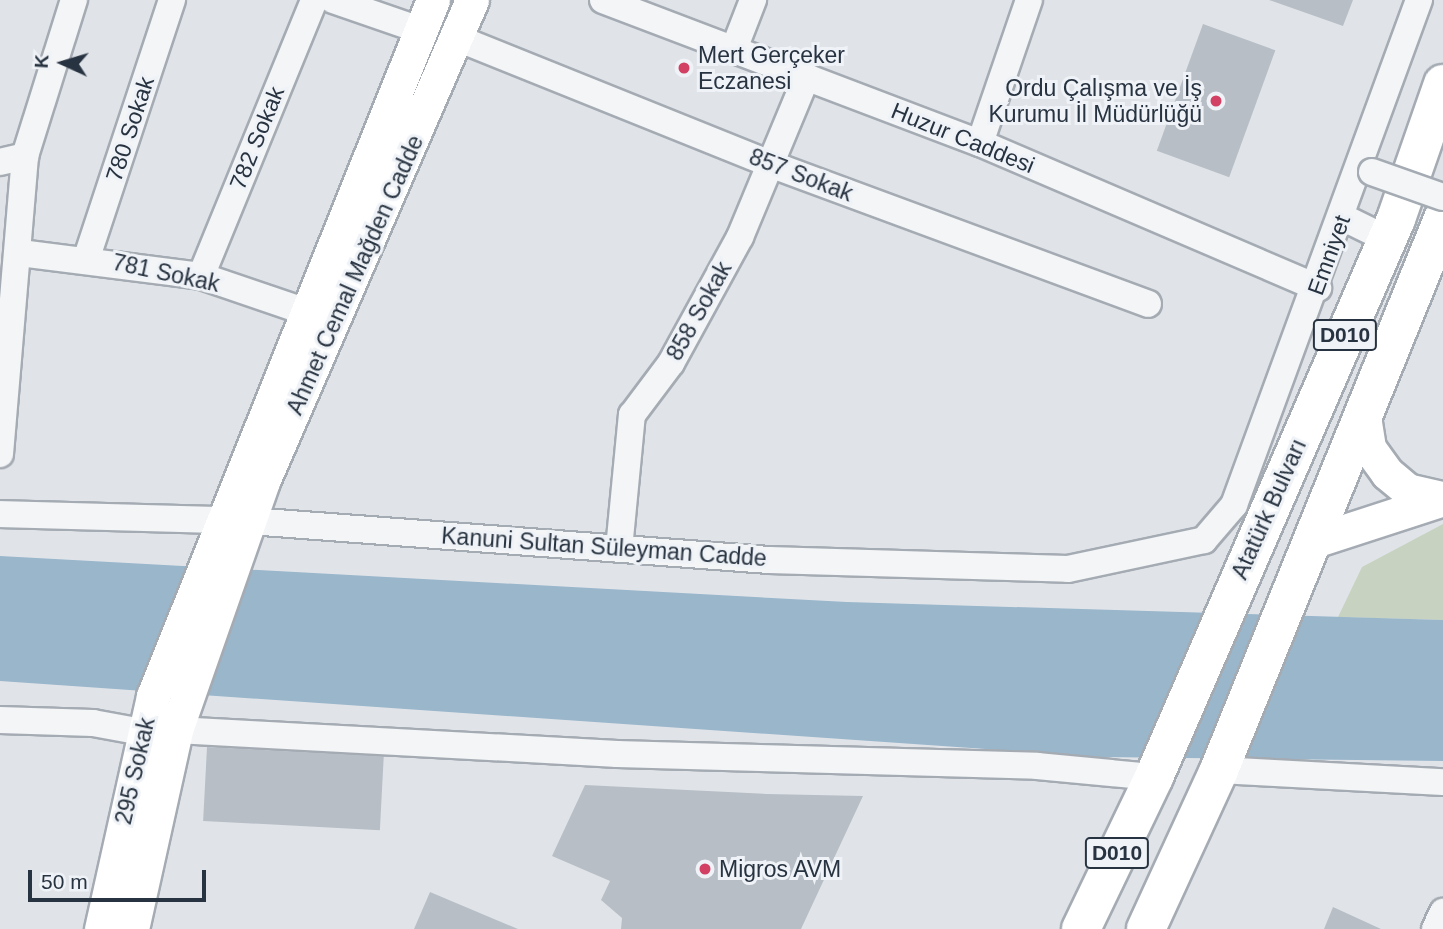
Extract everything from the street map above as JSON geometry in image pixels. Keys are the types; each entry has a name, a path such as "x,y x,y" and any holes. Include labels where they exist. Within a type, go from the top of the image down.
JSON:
{"highway":[{"name":"Atatürk Bulvarı","path":"1081,929 1154,777 1387,239 1443,84"},
{"name":"D010","path":"1146,929 1214,781 1443,219"}],"main road":[{"name":"Ahmet Cemal Mağden Cadde","path":"232,536 307,312 433,0"},
{"name":"Ahmet Cemal Mağden Cadde","path":"232,536 472,0"},
{"path":"1364,416 1369,448 1387,473 1407,490 1443,498"},
{"path":"1314,541 1443,498"},
{"path":"171,709 232,536"},
{"name":"295 Sokak","path":"101,929 142,732 171,709"},
{"name":"295 Sokak","path":"132,929 171,709"}],"street":[{"path":"0,454 20,253 13,159 74,0"},
{"name":"780 Sokak","path":"87,257 172,0"},
{"name":"782 Sokak","path":"201,276 314,0"},
{"path":"333,0 420,30"},
{"name":"Huzur Caddesi","path":"603,0 980,143 1318,288"},
{"path":"734,49 753,0"},
{"path":"980,143 1028,0"},
{"name":"Emniyet","path":"1204,540 1234,505 1318,288 1419,0"},
{"name":"857 Sokak","path":"457,38 770,164 1148,304"},
{"name":"858 Sokak","path":"619,549 632,415 671,363 740,237 807,76"},
{"path":"1372,172 1443,197"},
{"path":"1342,217 1387,239"},
{"name":"781 Sokak","path":"20,253 87,257 201,276 307,312"},
{"name":"Kanuni Sultan Süleyman Cadde","path":"0,514 232,536 619,549 1068,569 1204,540"},
{"path":"171,709 617,754 1037,766 1154,777"},
{"path":"0,720 93,723 142,732"},
{"path":"1214,781 1443,782"},
{"path":"1435,929 1443,912"}],"green space":[{"path":"1443,524 1443,620 1338,617 1362,567"}],"water":[{"path":"0,556 847,602 1443,620 1443,761 1101,757 0,681"}],"building":[{"path":"1269,0 1353,0 1343,26"},
{"name":"Ordu Çalışma ve İş Kurumu İl Müdürlüğü","path":"1203,24 1275,50 1229,177 1157,151"},
{"path":"207,747 384,756 380,830 203,821"},
{"name":"Migros AVM","path":"585,785 863,796 801,929 621,929 622,918 601,900 610,881 552,856"},
{"path":"430,892 518,929 414,929"},
{"path":"1333,907 1381,929 1324,929"}],"place":[{"name":"Mert Gerçeker Eczanesi","path":"684,68"},
{"name":"Ordu Çalışma ve İş Kurumu İl Müdürlüğü","path":"1216,101"},
{"name":"Migros AVM","path":"705,869"}]}
